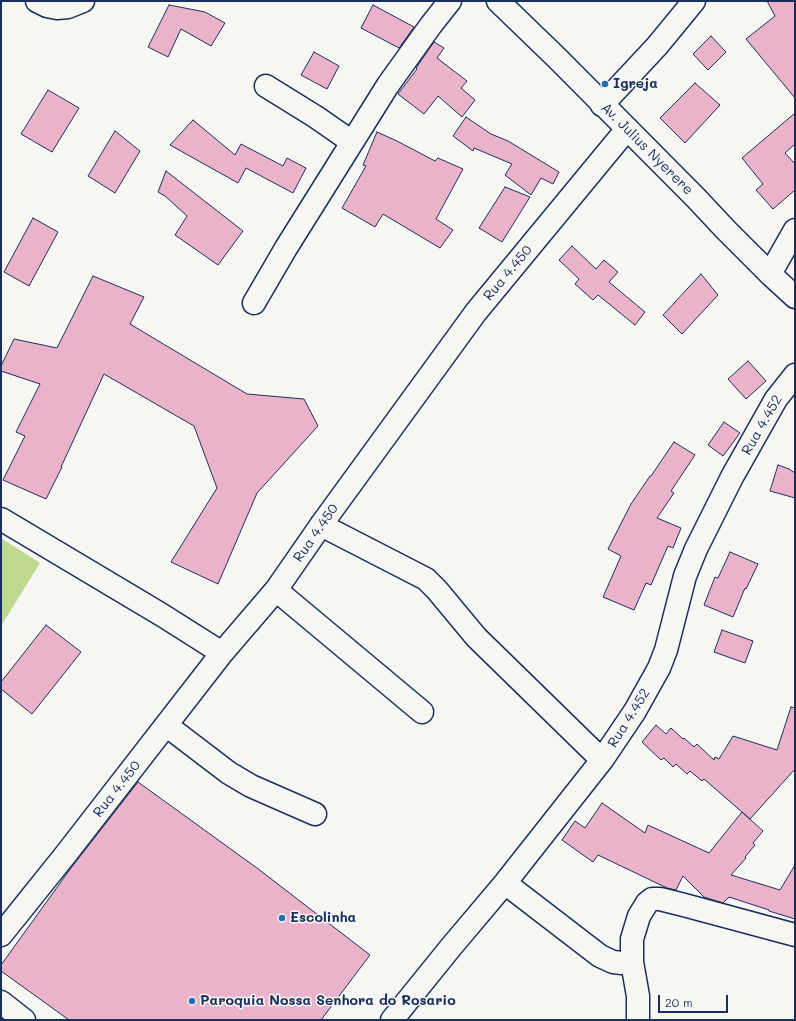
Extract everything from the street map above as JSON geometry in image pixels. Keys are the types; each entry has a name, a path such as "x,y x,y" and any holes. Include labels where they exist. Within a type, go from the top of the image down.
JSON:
{"street":[{"path":"37,1 47,6 57,8 68,7 83,1"},
{"path":"254,304 286,248 388,85 430,25 450,1"},
{"name":"Av. Julius Nyerere","path":"498,1 557,58 770,274 795,297"},
{"path":"602,105 657,46 694,1"},
{"path":"266,86 316,117 352,142"},
{"name":"Rua 4.450","path":"1,935 222,653 276,590 321,525 476,312 627,129"},
{"path":"770,274 795,230"},
{"name":"Rua 4.452","path":"392,1020 451,947 506,883 602,760 635,711 659,668 666,650 685,576 696,549 732,477 776,399 795,375"},
{"path":"1,519 162,615 222,653"},
{"path":"321,525 426,579 476,637 602,760"},
{"path":"276,590 422,712"},
{"path":"166,725 229,773 252,786 315,814"},
{"path":"506,883 600,956 613,962 632,962"},
{"path":"638,1020 638,996 632,962 632,939 639,916 647,903 652,899 660,899 684,905 795,935"},
{"path":"1,1002 24,1020"}],"green space":[{"path":"1,538 40,563 1,626"}],"building":[{"path":"767,1 795,1 795,98 746,39 775,16"},
{"path":"169,5 205,12 225,23 211,46 181,29 168,57 148,47"},
{"path":"373,5 414,27 399,48 361,28"},
{"path":"711,36 726,52 708,70 693,54"},
{"path":"434,42 444,48 437,58 467,81 461,88 475,100 462,117 438,96 424,114 398,94 417,69 416,68"},
{"path":"314,52 339,66 327,89 301,75"},
{"path":"695,83 720,105 685,143 660,118"},
{"path":"48,90 79,108 52,152 21,134"},
{"path":"795,113 795,144 785,153 795,164 795,190 773,209 756,190 763,184 742,158"},
{"path":"466,117 491,134 508,141 559,172 553,184 541,178 531,195 505,175 512,164 474,148 473,151 453,136"},
{"path":"193,120 235,155 241,144 283,166 287,158 306,168 293,193 246,168 238,183 170,145"},
{"path":"115,131 140,151 115,193 88,176"},
{"path":"377,132 435,161 438,158 463,169 436,219 453,230 440,248 383,214 375,227 342,208 366,166 363,165"},
{"path":"166,171 243,231 218,265 175,235 187,216 165,196 158,192"},
{"path":"505,187 530,197 502,242 479,228"},
{"path":"33,218 58,232 29,286 4,272"},
{"path":"572,246 596,269 604,260 618,272 609,282 645,312 635,325 598,295 593,300 575,284 579,279 559,260"},
{"path":"701,274 718,295 682,334 663,315"},
{"path":"93,276 144,297 130,324 247,394 304,399 318,426 257,493 218,584 171,562 217,488 194,426 104,374 46,499 3,480 25,436 16,432 40,384 1,371 1,366 14,339 57,348"},
{"path":"748,361 766,381 746,399 728,379"},
{"path":"724,422 740,433 723,456 708,445"},
{"path":"674,442 695,455 671,491 674,493 657,518 681,528 673,548 668,546 651,585 646,583 634,610 603,597 621,556 608,549 631,504"},
{"path":"778,465 795,473 795,498 770,491"},
{"path":"730,552 758,564 746,589 745,588 733,617 704,605 715,577 718,578"},
{"path":"46,625 81,652 32,714 1,689 1,682"},
{"path":"722,630 753,641 745,663 714,652"},
{"path":"791,707 795,708 795,769 750,819 704,779 702,781 690,771 687,774 676,764 673,767 664,758 661,760 642,742 656,725 666,734 671,728 694,747 697,744 714,760 715,757 719,759 733,736 777,750"},
{"path":"138,782 257,868 370,955 321,1020 69,1020 1,971 1,965 71,868"},
{"path":"602,803 645,833 648,825 709,853 742,812 763,831 753,843 755,845 745,857 746,858 731,875 780,890 795,865 795,919 729,897 723,903 704,897 683,876 676,890 667,888 598,855 593,862 562,840 575,821 585,828"}],"place":[{"name":"Igreja","path":"605,84"},
{"name":"Escolinha","path":"282,918"},
{"name":"Paroquia Nossa Senhora do Rosario","path":"192,1001"}]}
